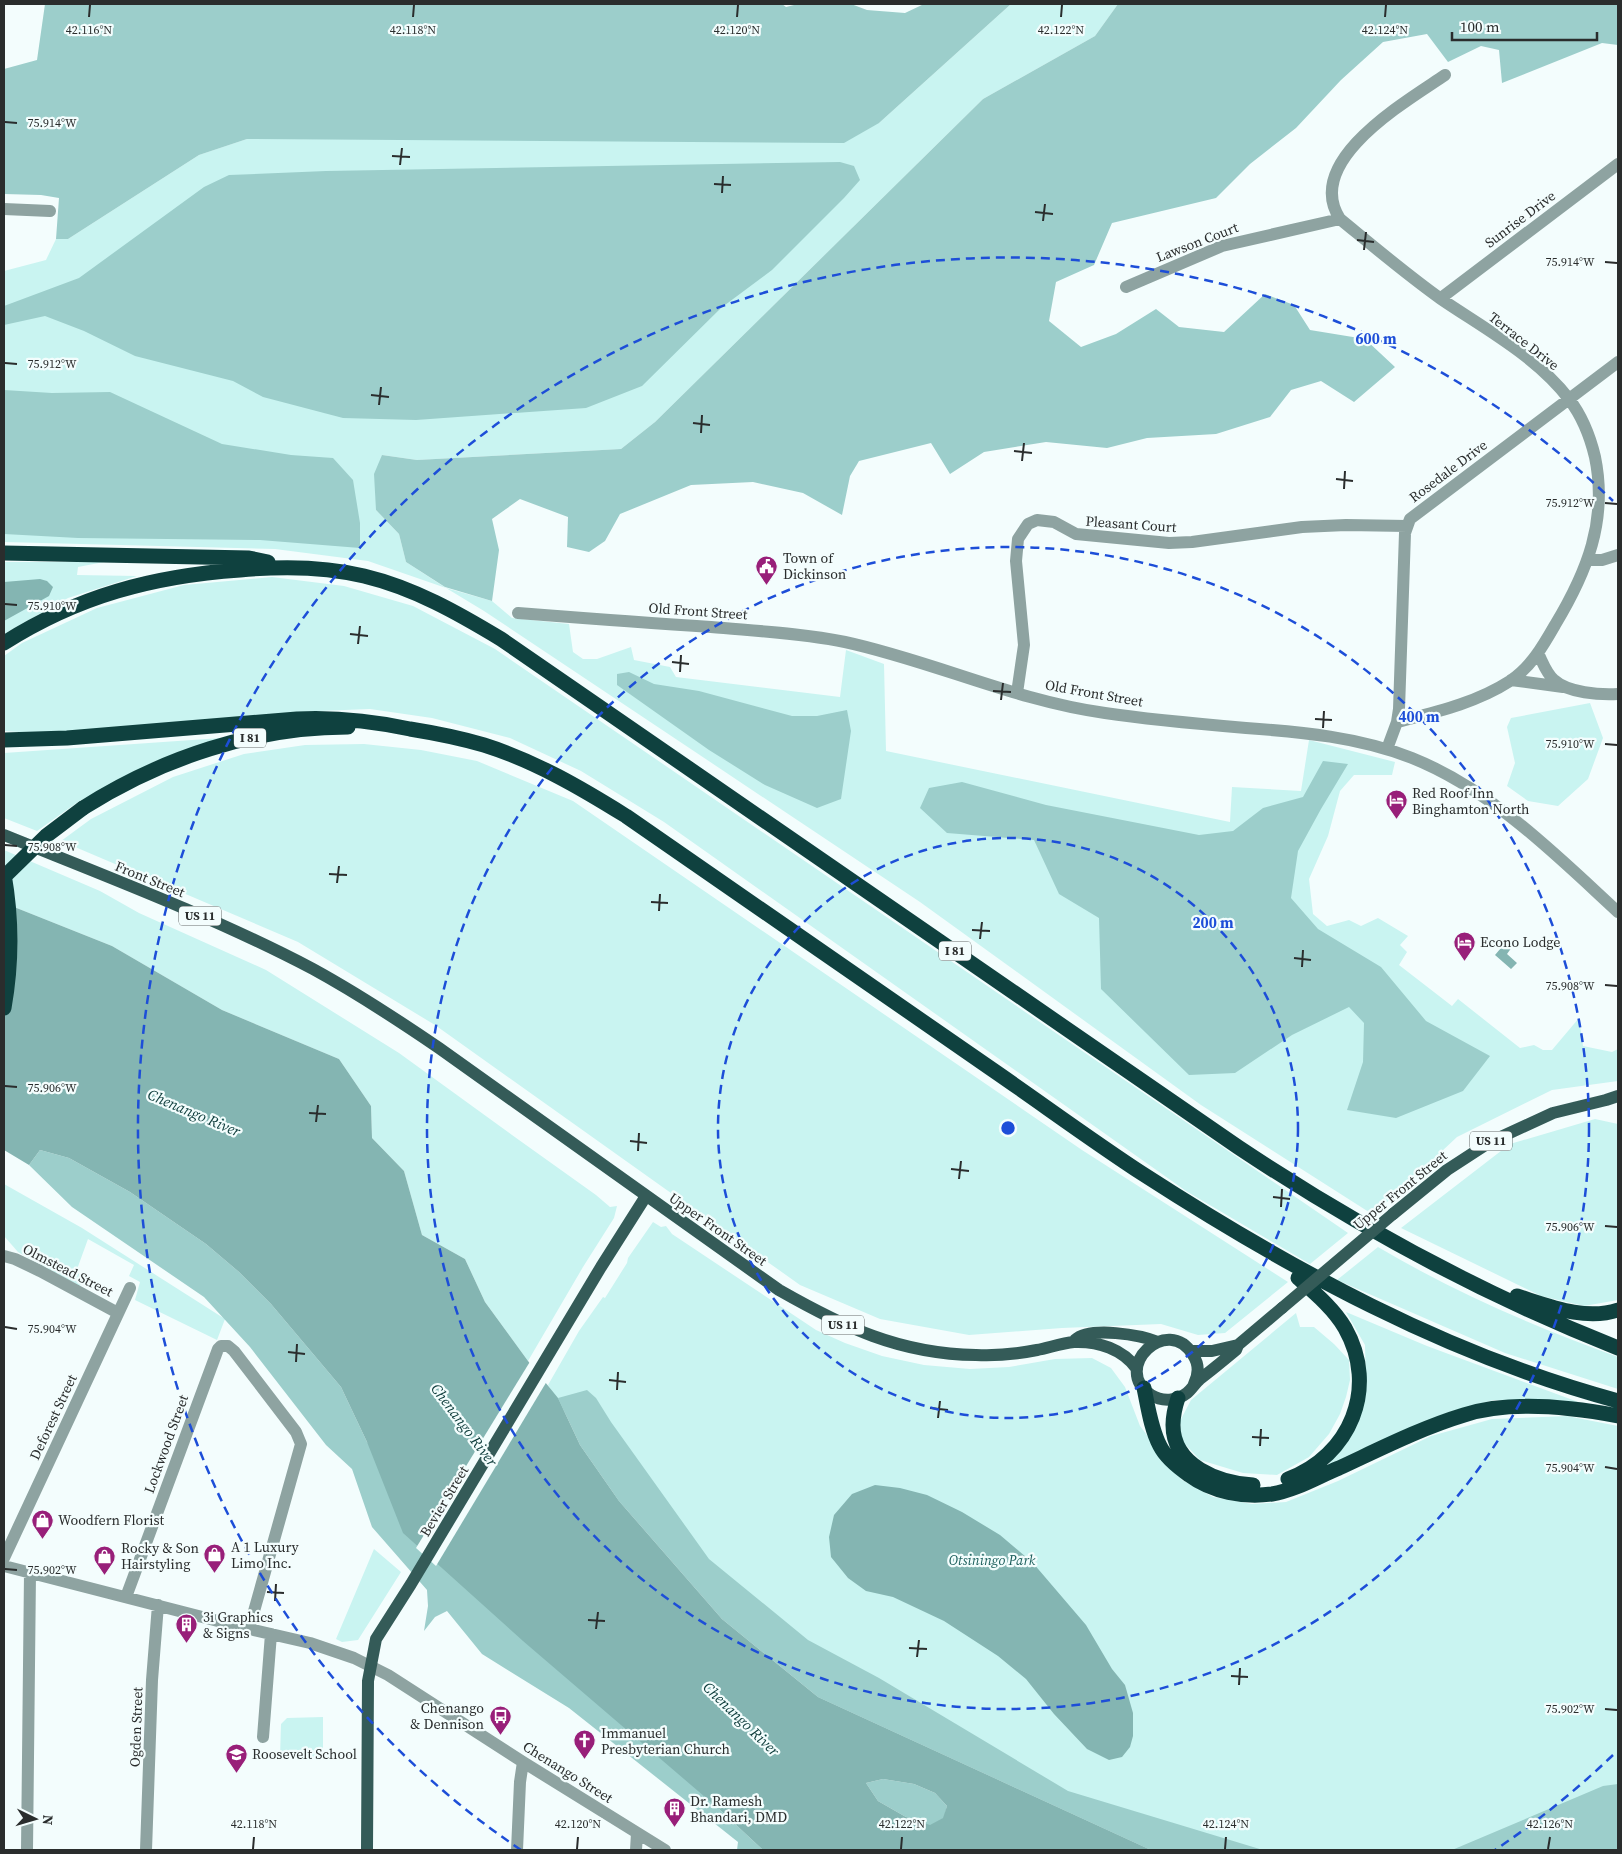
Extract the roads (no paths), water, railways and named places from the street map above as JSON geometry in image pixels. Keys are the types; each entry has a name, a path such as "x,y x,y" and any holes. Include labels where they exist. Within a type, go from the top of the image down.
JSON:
{"highway":[{"path":"4,553 249,558 291,567"},
{"name":"I 81","path":"4,643 53,616 101,596 153,580 189,574 291,567 343,572 392,585 443,606 501,638 1253,1157 1374,1232 1468,1281 1560,1325 1618,1348"},
{"path":"4,740 67,738 315,718 363,720 432,733"},
{"name":"I 81","path":"4,875 46,836 83,808 122,784 205,750 256,737 291,731 344,728 432,733 484,745 517,757 564,779 612,807 1140,1172 1271,1253 1306,1273 1432,1334 1521,1371 1618,1401"},
{"path":"4,875 9,907 10,940 9,975 4,1008"},
{"path":"1178,1398 1173,1426 1182,1453 1197,1469 1218,1478 1236,1482 1258,1485 1283,1481 1297,1476 1326,1458 1344,1434 1352,1420 1359,1391 1357,1356 1352,1343 1337,1316 1271,1253"},
{"path":"1468,1281 1571,1312 1595,1314 1618,1310"},
{"path":"1144,1388 1154,1435 1161,1448 1180,1469 1208,1486 1254,1496 1297,1487 1424,1429 1466,1414 1500,1408 1550,1407 1618,1416"}],"main road":[{"name":"Front Street","path":"4,835 208,919 261,943 313,969 388,1013"},
{"name":"Upper Front Street","path":"388,1013 779,1290 823,1315 865,1335 910,1348 947,1354 1022,1353 1074,1342 1097,1344 1113,1348 1128,1357 1138,1369 1139,1379 1144,1388"},
{"name":"Upper Front Street","path":"1074,1342 1079,1337 1108,1333 1133,1335 1158,1342 1166,1340 1176,1342 1183,1344 1191,1351 1212,1352 1238,1345 1446,1170 1490,1142 1553,1113 1614,1100"},
{"name":"Bevier Street","path":"367,1850 368,1689 376,1639 646,1196"},
{"path":"1138,1369 1143,1353 1150,1346 1158,1342"},
{"name":"Upper Front Street","path":"1178,1398 1187,1393 1194,1384 1236,1350 1238,1345"},
{"path":"1191,1351 1198,1367 1194,1384"},
{"path":"1144,1388 1157,1398 1165,1400 1178,1398"}],"street":[{"path":"1340,219 1335,212 1333,202 1333,183 1340,166 1352,148 1383,118 1445,76"},
{"name":"Sunrise Drive","path":"1441,298 1618,164"},
{"path":"4,209 50,211"},
{"name":"Lawson Court","path":"1126,287 1222,246 1241,240 1340,219"},
{"name":"Terrace Drive","path":"1340,219 1441,298 1518,351 1550,378 1569,399 1587,430 1598,474 1600,500 1597,531 1588,560 1567,605 1538,653 1526,668 1511,680 1460,706 1397,722"},
{"name":"Rosedale Drive","path":"1406,526 1410,519 1618,362"},
{"name":"Pleasant Court","path":"1017,693 1024,645 1016,561 1018,539 1028,524 1037,520 1054,522 1076,534 1169,543 1201,542 1302,527 1346,525 1406,526"},
{"path":"1387,750 1397,722 1399,709 1406,526"},
{"path":"1588,560 1602,560 1618,555"},
{"name":"Old Front Street","path":"518,613 775,632 842,641 1061,705 1103,713 1186,723 1293,731 1335,737 1387,750 1431,766 1475,792 1538,839 1618,912"},
{"path":"1538,653 1546,670 1555,681 1566,688"},
{"path":"1511,680 1602,694 1618,694"},
{"name":"Olmstead Street","path":"4,1256 14,1258 32,1267 118,1313"},
{"name":"Deforest Street","path":"4,1558 130,1288"},
{"name":"Lockwood Street","path":"126,1597 218,1349 220,1346 228,1346 234,1351 296,1432 301,1444 249,1629"},
{"name":"Chenango Street","path":"4,1566 310,1643 371,1666 388,1674 665,1850"},
{"path":"27,1850 30,1573"},
{"name":"Ogden Street","path":"146,1850 152,1680 158,1605"},
{"path":"263,1737 271,1634"},
{"path":"517,1850 520,1782 524,1762"},
{"path":"636,1850 637,1833"}],"water":[{"path":"40,579 47,581 53,587 49,596 4,621 4,582"},
{"name":"Chenango River","path":"4,903 112,946 222,1010 339,1059 371,1106 372,1138 404,1171 422,1235 465,1259 485,1302 558,1398 580,1445 619,1501 722,1619 818,1697 1151,1850 763,1850 719,1809 523,1641 403,1533 367,1442 341,1387 271,1304 239,1272 206,1244 130,1192 69,1158 40,1150 29,1165 4,1150","holes":["883,1779 914,1784 935,1793 947,1806 943,1818 930,1825 906,1817 878,1801 866,1783"]},
{"path":"1506,942 1512,947 1507,954 1517,963 1511,969 1495,955"},
{"path":"875,1485 900,1488 927,1495 962,1512 1000,1535 1033,1563 1086,1625 1112,1669 1125,1685 1133,1713 1133,1736 1130,1747 1122,1757 1109,1760 1087,1749 1054,1714 1026,1679 998,1656 944,1621 893,1597 866,1591 848,1578 831,1557 829,1537 834,1515 852,1494"}],"place":[{"name":"Town of Dickinson","path":"767,585"},
{"name":"Red Roof Inn Binghamton North","path":"1396,820"},
{"name":"Econo Lodge","path":"1464,961"},
{"name":"Woodfern Florist","path":"42,1539"},
{"name":"A 1 Luxury Limo Inc.","path":"215,1574"},
{"name":"Rocky & Son Hairstyling","path":"105,1575"},
{"name":"3i Graphics & Signs","path":"187,1644"},
{"name":"Chenango & Dennison","path":"500,1735"},
{"name":"Immanuel Presbyterian Church","path":"585,1760"},
{"name":"Roosevelt School","path":"236,1773"},
{"name":"Dr. Ramesh Bhandari, DMD","path":"674,1828"}],"park label":[{"name":"Otsiningo Park","path":"992,1560"}]}
